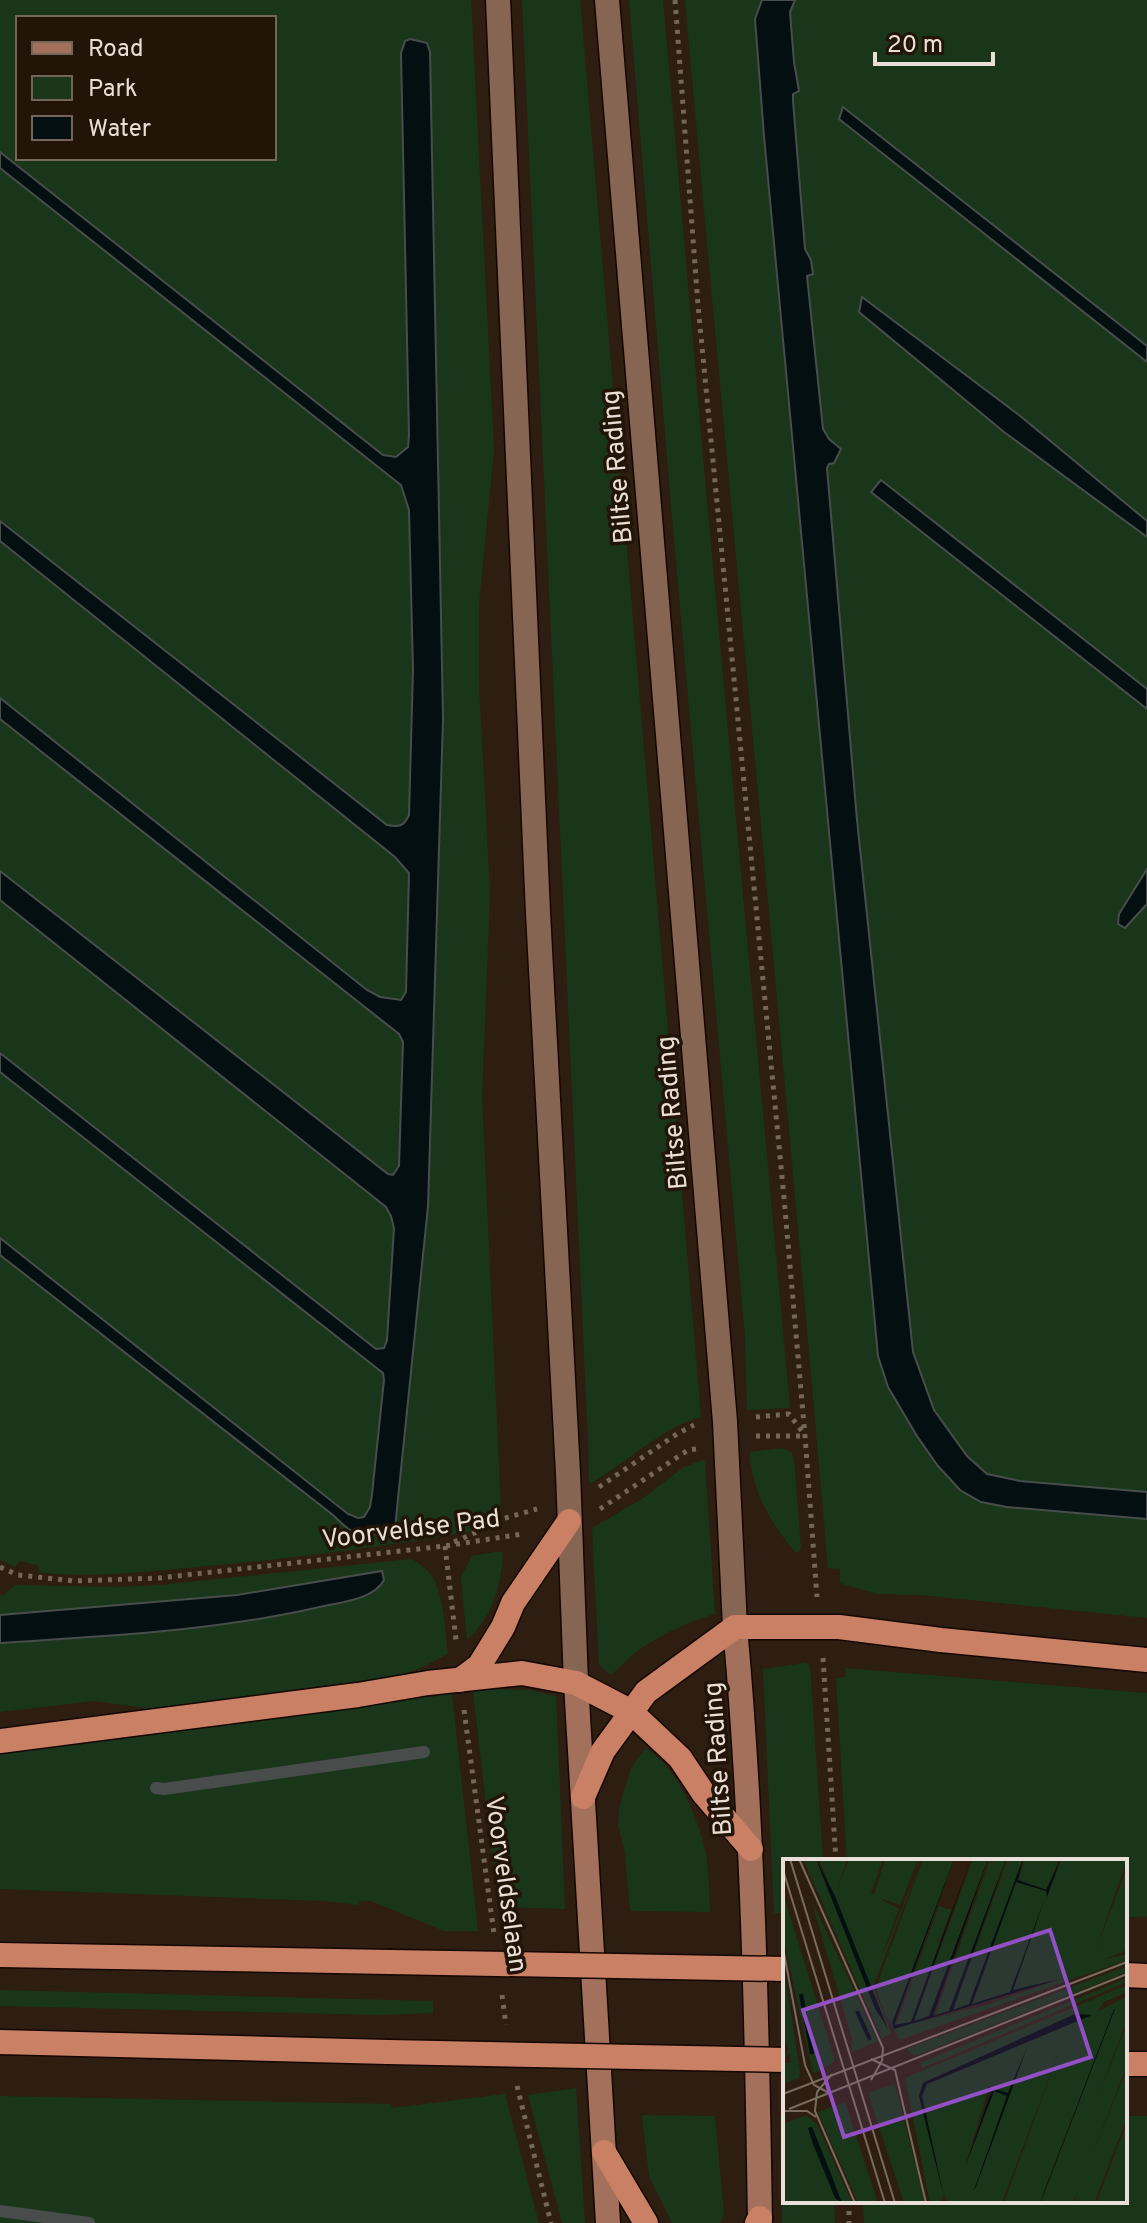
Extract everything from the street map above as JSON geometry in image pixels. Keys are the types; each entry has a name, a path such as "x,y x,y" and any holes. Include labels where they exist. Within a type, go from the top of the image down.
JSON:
{"highway":[{"path":"460,1680 479,1666 569,1510"},
{"path":"583,1797 603,1751 646,1692 735,1627 839,1627 1147,1660"},
{"path":"0,1741 522,1673 576,1683 630,1711 680,1758 704,1794 751,1849"},
{"path":"0,1955 783,1969"},
{"path":"1127,1975 1147,1976"},
{"path":"0,2042 783,2060"},
{"path":"604,2152 646,2223"}],"main road":[{"path":"498,0 576,1683 608,2223"},
{"name":"Biltse Rading","path":"607,0 726,1432 735,1627 751,1849 759,2221"}],"path":[{"path":"675,0 698,305 758,913 805,1436 836,1859"},
{"path":"445,1546 477,1532 481,1522 569,1510 589,1493 692,1426 726,1432 789,1414 805,1436"},
{"name":"Voorveldse Pad","path":"0,1567 18,1575 74,1581 159,1578 518,1535 569,1510 603,1508 688,1450 726,1432 750,1436 805,1436"},
{"name":"Voorveldselaan","path":"445,1546 494,1935"},
{"name":"Voorveldselaan","path":"500,1982 506,2030"},
{"path":"514,2076 551,2223"}],"green space":[{"path":"0,0 471,0 494,450 479,604 479,684 490,893 482,1097 501,1511 473,1515 474,1531 241,1563 83,1575 42,1573 38,1565 20,1561 15,1567 0,1560 0,1255 333,1515 346,1529 395,1528 428,1206 443,719 437,466 409,435 402,453 384,455 0,152"},
{"path":"522,0 580,0 701,1417 657,1438 589,1484 588,1440"},
{"path":"629,0 663,0 790,1408 747,1410 745,1337"},
{"path":"685,0 762,0 755,19 779,307 878,1356 888,1387 938,1466 1007,1507 1147,1519 1147,1618 921,1595 877,1594 840,1583 840,1569 828,1568"},
{"path":"795,0 1147,0 1147,346 844,108 839,119 1147,362 1147,521 1019,415 862,298 859,312 1004,432 1147,537 1147,689 882,480 871,492 1147,709 1147,869 1119,914 1125,927 1147,904 1147,1492 1020,1481 987,1474 967,1456 934,1410 913,1352 857,820 827,468 834,463 841,449 823,429 807,275 812,274 811,260 805,249 793,101 793,94 799,91 790,12"},
{"path":"0,168 402,485 409,510 413,670 409,815 403,824 387,825 0,521"},
{"path":"0,541 395,857 409,873 406,992 401,1000 380,997 367,990 0,698"},
{"path":"0,719 399,1034 403,1043 399,1166 393,1175 0,871"},
{"path":"0,900 386,1208 394,1228 384,1348 376,1349 0,1053"},
{"path":"0,1072 383,1373 372,1494 364,1517 348,1514 0,1238"},
{"path":"782,1448 792,1453 794,1459 801,1548 798,1552 770,1518 758,1493 751,1466 750,1452"},
{"path":"703,1460 715,1614 657,1638 610,1675 599,1665 592,1528 642,1499 684,1467"},
{"path":"502,1552 503,1556 497,1591 483,1622 467,1640 461,1577 472,1556"},
{"path":"412,1559 428,1571 436,1584 448,1654 421,1668 396,1676 151,1709 95,1701 0,1712 0,1643 176,1631 381,1571 237,1595 0,1615 0,1594 2,1596 15,1585 159,1585"},
{"path":"805,1663 810,1665 823,1859 783,1859 783,1913 774,1913 763,1669"},
{"path":"845,1668 1147,1693 1147,1917 1127,1917 1127,1859 847,1859 836,1678 846,1677"},
{"path":"530,1690 556,1696 565,1909 498,1907 473,1692"},
{"path":"452,1694 478,1931 444,1931 371,1901 359,1901 360,1905 0,1889 0,1751"},
{"path":"645,1748 676,1779 696,1821 705,1849 710,1912 630,1911 625,1853 618,1824 620,1804 631,1768"},
{"path":"0,1990 433,2001 433,2013 382,2015 0,2006"},
{"path":"576,2088 585,2223 562,2223 528,2095"},
{"path":"505,2094 539,2223 0,2223 0,2096 391,2104 392,2108"},
{"path":"642,2115 715,2116 724,2214 720,2223 672,2223 649,2176"},
{"path":"780,2116 783,2116 783,2203 834,2203 835,2223 782,2223"},
{"path":"1127,2116 1147,2116 1147,2223 864,2223 863,2203 1127,2203"}],"water":[{"path":"762,0 795,0 790,12 799,91 793,94 793,101 805,249 813,274 807,276 823,429 841,449 834,463 827,468 857,820 913,1352 934,1410 967,1456 987,1474 1020,1481 1147,1492 1147,1519 1007,1507 981,1502 960,1490 917,1436 888,1387 878,1356 764,136 755,19"},
{"path":"410,39 427,43 430,52 443,719 428,1206 395,1528 384,1533 368,1534 347,1528 0,1255 0,1238 348,1514 364,1517 372,1494 383,1373 0,1072 0,1053 376,1349 384,1348 387,1340 394,1228 386,1207 0,900 0,871 393,1175 399,1166 403,1042 399,1034 0,719 0,698 367,990 380,997 401,1000 406,992 409,873 395,857 0,541 0,521 387,825 394,826 403,824 409,815 413,670 409,510 401,485 0,168 0,152 383,455 396,457 408,447 409,435 401,53 405,41"},
{"path":"843,107 1147,346 1147,362 839,119"},
{"path":"862,297 1019,415 1147,521 1147,537 1004,432 859,312"},
{"path":"881,480 1147,689 1147,709 871,492"},
{"path":"1147,869 1147,904 1125,928 1118,924 1119,914"},
{"path":"382,1571 384,1580 365,1596 284,1614 163,1631 0,1643 0,1615 237,1595"}],"waterway":[{"path":"156,1788 424,1752"},
{"path":"0,2211 89,2223"}]}
